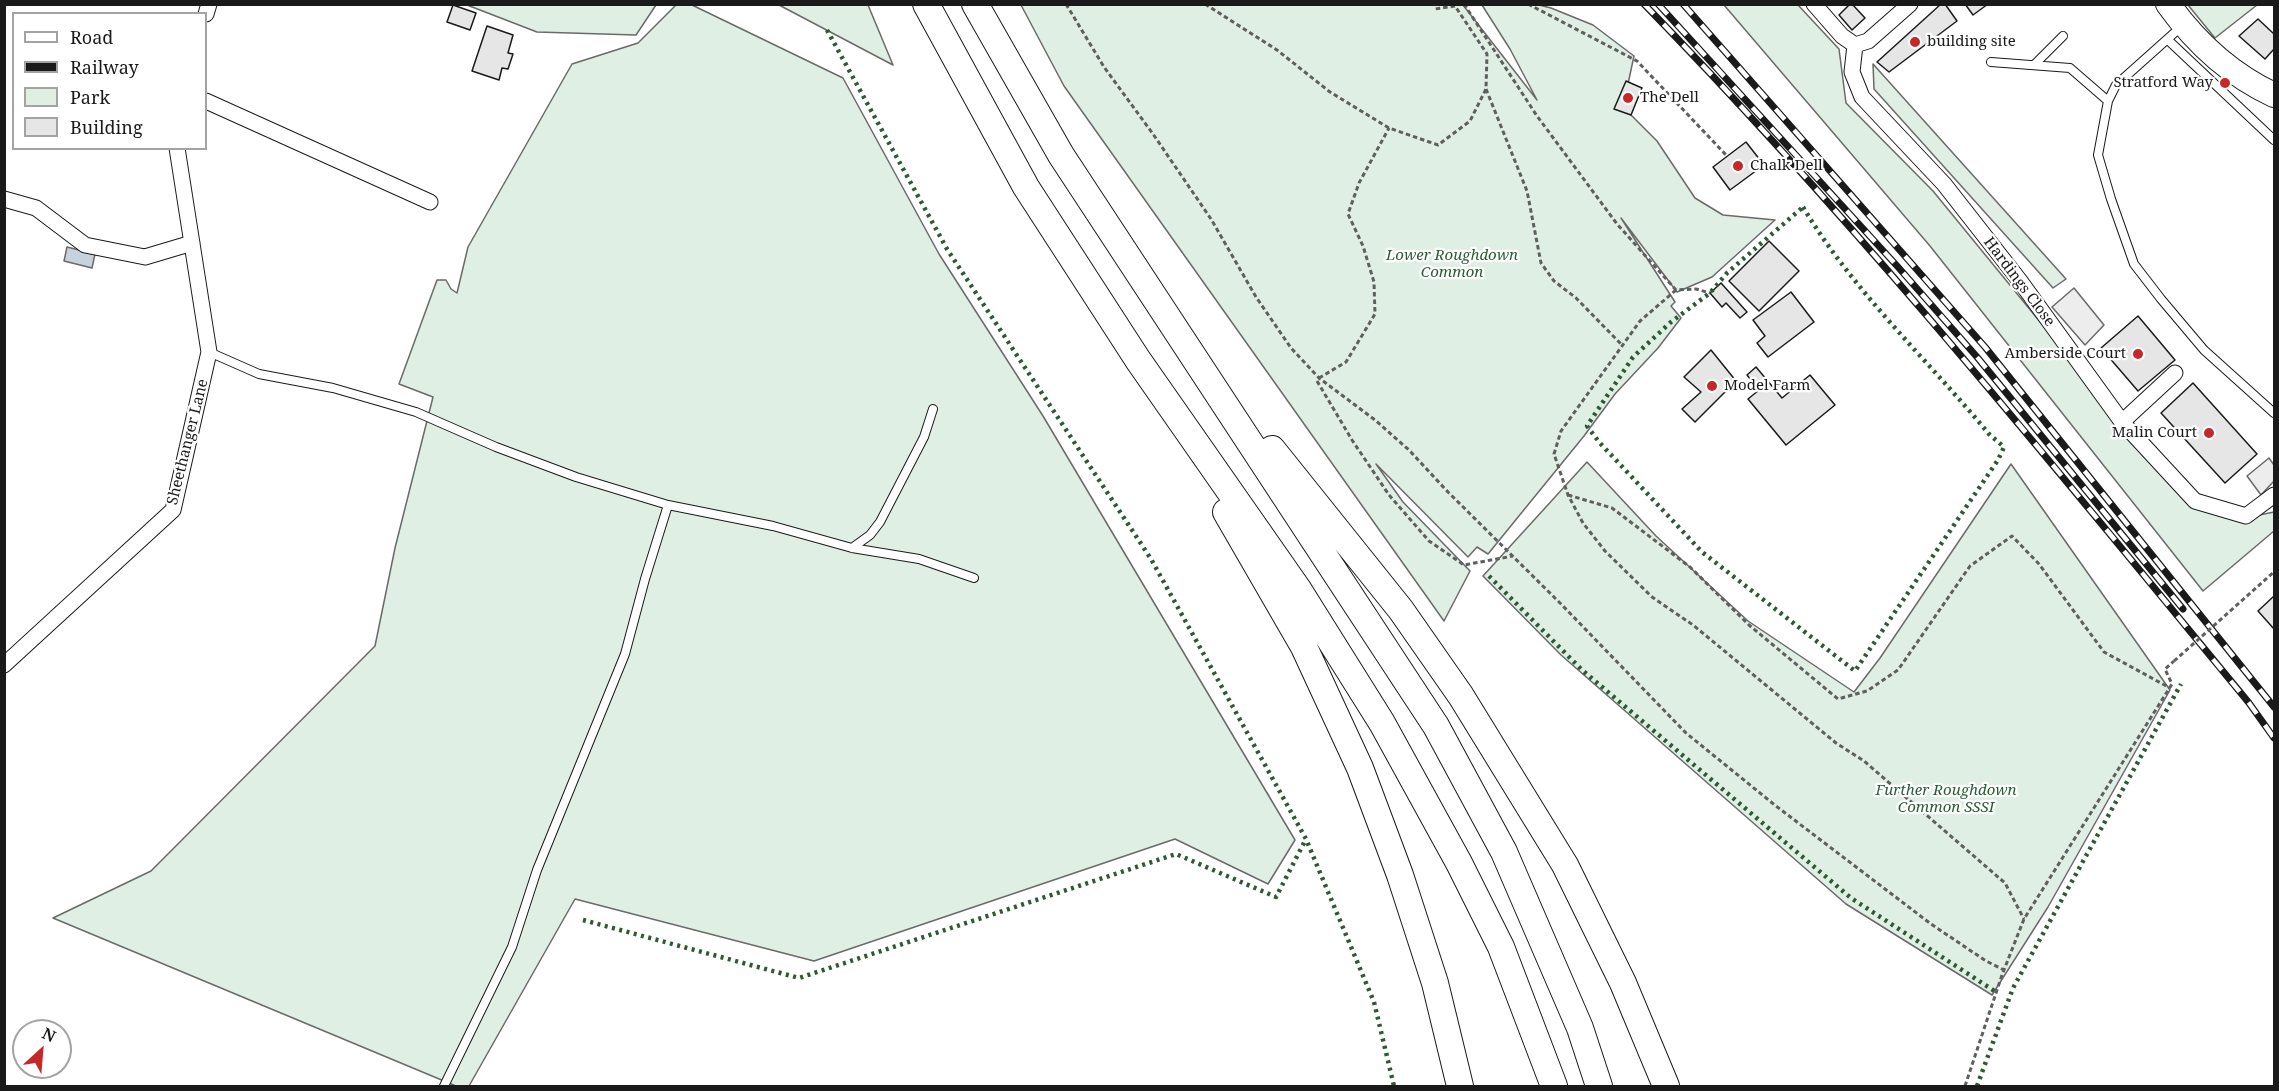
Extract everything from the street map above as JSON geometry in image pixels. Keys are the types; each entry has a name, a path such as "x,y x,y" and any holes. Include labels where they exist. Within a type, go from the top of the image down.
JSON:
{"highway":[{"path":"926,4 1026,187 1138,360 1298,589 1382,723 1459,863 1501,947 1554,1086"},
{"path":"975,4 1061,155 1436,726 1504,852 1580,1028 1599,1086"},
{"path":"1226,406 1269,444 1401,610 1461,696 1565,865 1623,983 1666,1086"},
{"path":"1191,435 1218,497 1304,647 1360,768 1400,875 1435,983 1460,1086"}],"main road":[{"path":"2168,4 2176,33 2274,95"}],"street":[{"path":"1814,4 1842,36 1855,45 1868,41 1910,4"},
{"name":"Hardings Close","path":"1855,45 1852,72 1862,97 1944,184 2020,281 2122,422 2195,501 2246,516 2274,495"},
{"path":"207,101 430,202"},
{"name":"Sheethanger Lane","path":"4,665 173,510 209,352 177,150"},
{"path":"4,199 36,208 85,245 145,257 192,243"},
{"path":"2122,422 2175,373"}],"lane":[{"path":"2274,140 2176,33 2116,85 2108,101 2098,155 2134,264 2204,350 2274,413"},
{"path":"2034,64 2063,36"},
{"path":"1991,62 2070,68 2108,101"},
{"path":"209,352 259,374 333,388 416,412 496,447 576,477 668,505 773,526 852,548 919,559 974,578"},
{"path":"852,548 870,535 880,522 924,437 933,409"},
{"path":"444,1086 512,947 537,870 625,654 668,505"}],"path":[{"path":"1066,4 1104,67 1211,219 1256,297 1291,348 1318,380 1352,440 1389,495 1429,541 1464,565 1513,556"},
{"path":"1205,4 1277,50 1330,92 1389,128 1438,145 1470,121 1486,89"},
{"path":"1464,4 1551,134 1617,224 1676,290"},
{"path":"1528,4 1638,62 1727,156"},
{"path":"1435,9 1455,6 1487,54 1486,89 1527,191 1541,263 1554,281 1576,298 1622,345"},
{"path":"1318,380 1346,362 1375,314 1374,282 1363,246 1348,214 1359,183 1389,128"},
{"path":"1710,293 1696,289 1676,290 1640,321 1585,401 1561,431 1554,454 1568,495 1582,523 1605,551 1652,597 1693,625 1836,743 1864,761 2005,883 2024,919"},
{"path":"1318,380 1375,420 1409,450 1693,740 1816,838 1931,924 1986,961 2004,970"},
{"path":"1568,495 1612,508 1681,560 1749,626 1838,699 1867,691 1898,670 1970,566 2012,536 2039,564 2104,652 2170,687"},
{"path":"1965,1086 2004,970 2024,919 2172,684 2165,669 2274,572"}],"green space":[{"path":"467,5 656,5 636,35 537,32"},
{"path":"676,5 692,5 843,78 939,254 1043,416 1295,840 1268,884 1175,839 814,961 575,899 469,1086 456,1086 53,918 151,871 375,646 395,548 433,397 399,384 437,280 446,280 451,289 457,293 468,247 572,64 638,43"},
{"path":"779,5 868,5 893,65"},
{"name":"Lower Roughdown Common","path":"1021,5 1463,5 1537,100 1510,49 1482,5 1539,5 1551,8 1593,25 1634,56 1623,107 1657,141 1695,198 1723,215 1775,220 1712,277 1677,292 1621,218 1675,302 1671,306 1681,318 1658,348 1615,394 1584,436 1488,554 1477,547 1468,557 1376,464 1403,502 1470,571 1444,621 1064,86"},
{"path":"1724,5 1798,5 1839,49 1846,103 1933,191 2189,504 2235,520 2274,512 2274,531 2203,591 1930,246"},
{"path":"2188,5 2257,5 2215,38"},
{"path":"1873,64 2066,279 2053,288 1874,89"},
{"name":"Further Roughdown Common SSSI","path":"1587,462 1656,536 1748,621 1854,692 1880,658 2011,464 2170,690 2048,907 1992,995 1846,904 1561,655 1483,576"}],"shaded area":[{"path":"67,247 95,254 92,268 64,261"},
{"path":"2074,288 2104,325 2085,345 2052,307"},
{"path":"2269,458 2274,465 2274,481 2261,495 2247,476"}],"building":[{"path":"1850,4 1865,18 1852,30 1839,15"},
{"name":"building site","path":"1941,4 1945,4 1957,21 1889,72 1877,62"},
{"path":"1965,4 1988,4 1973,15"},
{"path":"453,5 476,13 470,30 447,22"},
{"path":"2258,19 2274,34 2274,49 2265,59 2239,36"},
{"path":"487,26 513,35 508,53 513,54 508,69 502,68 499,80 472,71"},
{"name":"The Dell","path":"1626,81 1642,88 1631,115 1614,109"},
{"name":"Chalk Dell","path":"1746,142 1764,165 1730,190 1713,167"},
{"path":"1769,241 1799,271 1759,311 1729,281"},
{"path":"1721,283 1747,312 1740,318 1726,303 1722,307 1710,293"},
{"path":"1791,292 1814,322 1768,357 1757,343 1765,336 1753,320"},
{"name":"Amberside Court","path":"2138,316 2175,360 2138,391 2101,348"},
{"name":"Model Farm","path":"1711,350 1736,381 1695,422 1682,409 1701,392 1684,377"},
{"path":"1756,367 1782,398 1810,375 1835,405 1786,445 1748,399 1759,390 1747,375"},
{"name":"Malin Court","path":"2193,383 2257,454 2225,483 2161,413"},
{"path":"2274,596 2274,629 2258,611"}],"railway":[{"path":"1644,4 1802,173 1954,347 2249,703 2274,738"},
{"path":"1658,4 1977,357 2183,609"},
{"path":"1683,4 1985,347 2274,707"}],"hedge":[{"path":"827,30 947,249 1151,559 1306,839 1374,1002 1394,1086"},
{"path":"1803,207 1823,238 1867,296 1989,434 2004,447 1998,460 1855,671 1702,552 1599,442 1587,426 1633,357 1671,322 1710,293 1727,273 1803,207"},
{"path":"1489,576 1582,670 1851,898 1996,992"},
{"path":"1977,1086 2013,988 2181,684"},
{"path":"583,920 799,978 1176,854 1276,897 1306,839"}],"place":[{"name":"building site","path":"1915,42"},
{"name":"Stratford Way","path":"2225,83"},
{"name":"The Dell","path":"1628,98"},
{"name":"Chalk Dell","path":"1738,166"},
{"name":"Amberside Court","path":"2138,354"},
{"name":"Model Farm","path":"1712,386"},
{"name":"Malin Court","path":"2209,433"}]}
